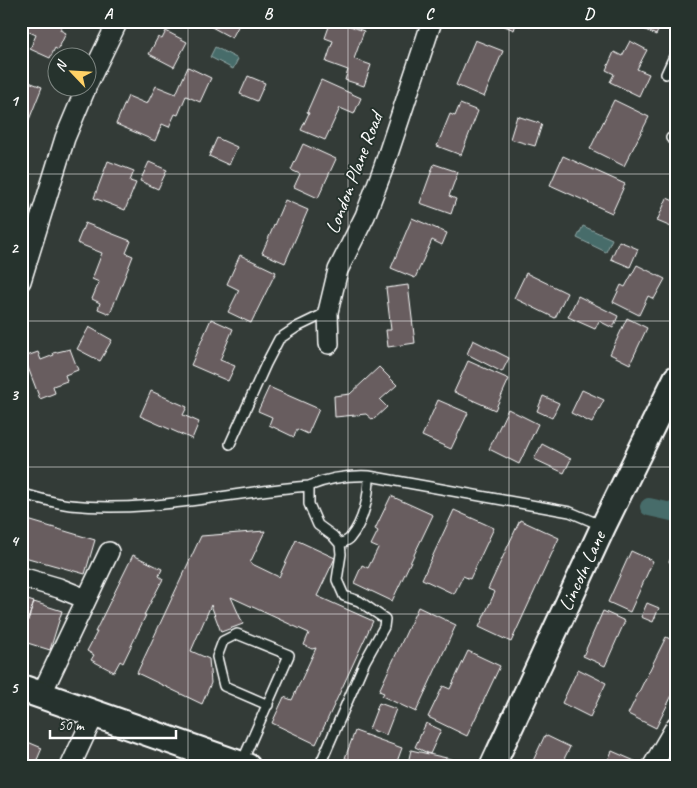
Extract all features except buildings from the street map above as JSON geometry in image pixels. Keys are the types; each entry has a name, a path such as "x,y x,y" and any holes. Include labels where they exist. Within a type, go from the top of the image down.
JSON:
{"main road":[{"path":"31,691 244,766"}],"street":[{"path":"98,62 118,21"},
{"name":"London Plane Road","path":"329,344 328,312 338,270 364,216 383,170 432,21"},
{"path":"21,281 65,138 82,98"},
{"name":"Lincoln Lane","path":"492,767 603,526 669,411 676,378"},
{"path":"31,691 86,599 109,552"},
{"path":"21,577 59,588 86,599"},
{"path":"70,767 95,713"},
{"path":"652,767 676,726"}],"lane":[{"path":"666,74 676,52"},
{"path":"230,444 279,339 297,327 328,312"},
{"path":"21,494 69,505 120,507 205,500 277,488 309,486 326,479 353,475 370,476 570,512 603,526"},
{"path":"340,544 350,539 360,519 370,494 370,476"},
{"path":"309,486 310,504 318,524 340,544 341,554 337,580 344,596 359,602 385,618 384,627 365,661 319,767"},
{"path":"244,766 289,655 237,634 223,641 217,657 224,686 268,705"}],"water":[{"path":"215,47 238,59 233,69 210,57"},
{"path":"583,226 612,239 606,252 577,238"}],"waterway":[{"path":"649,507 676,513"}]}
